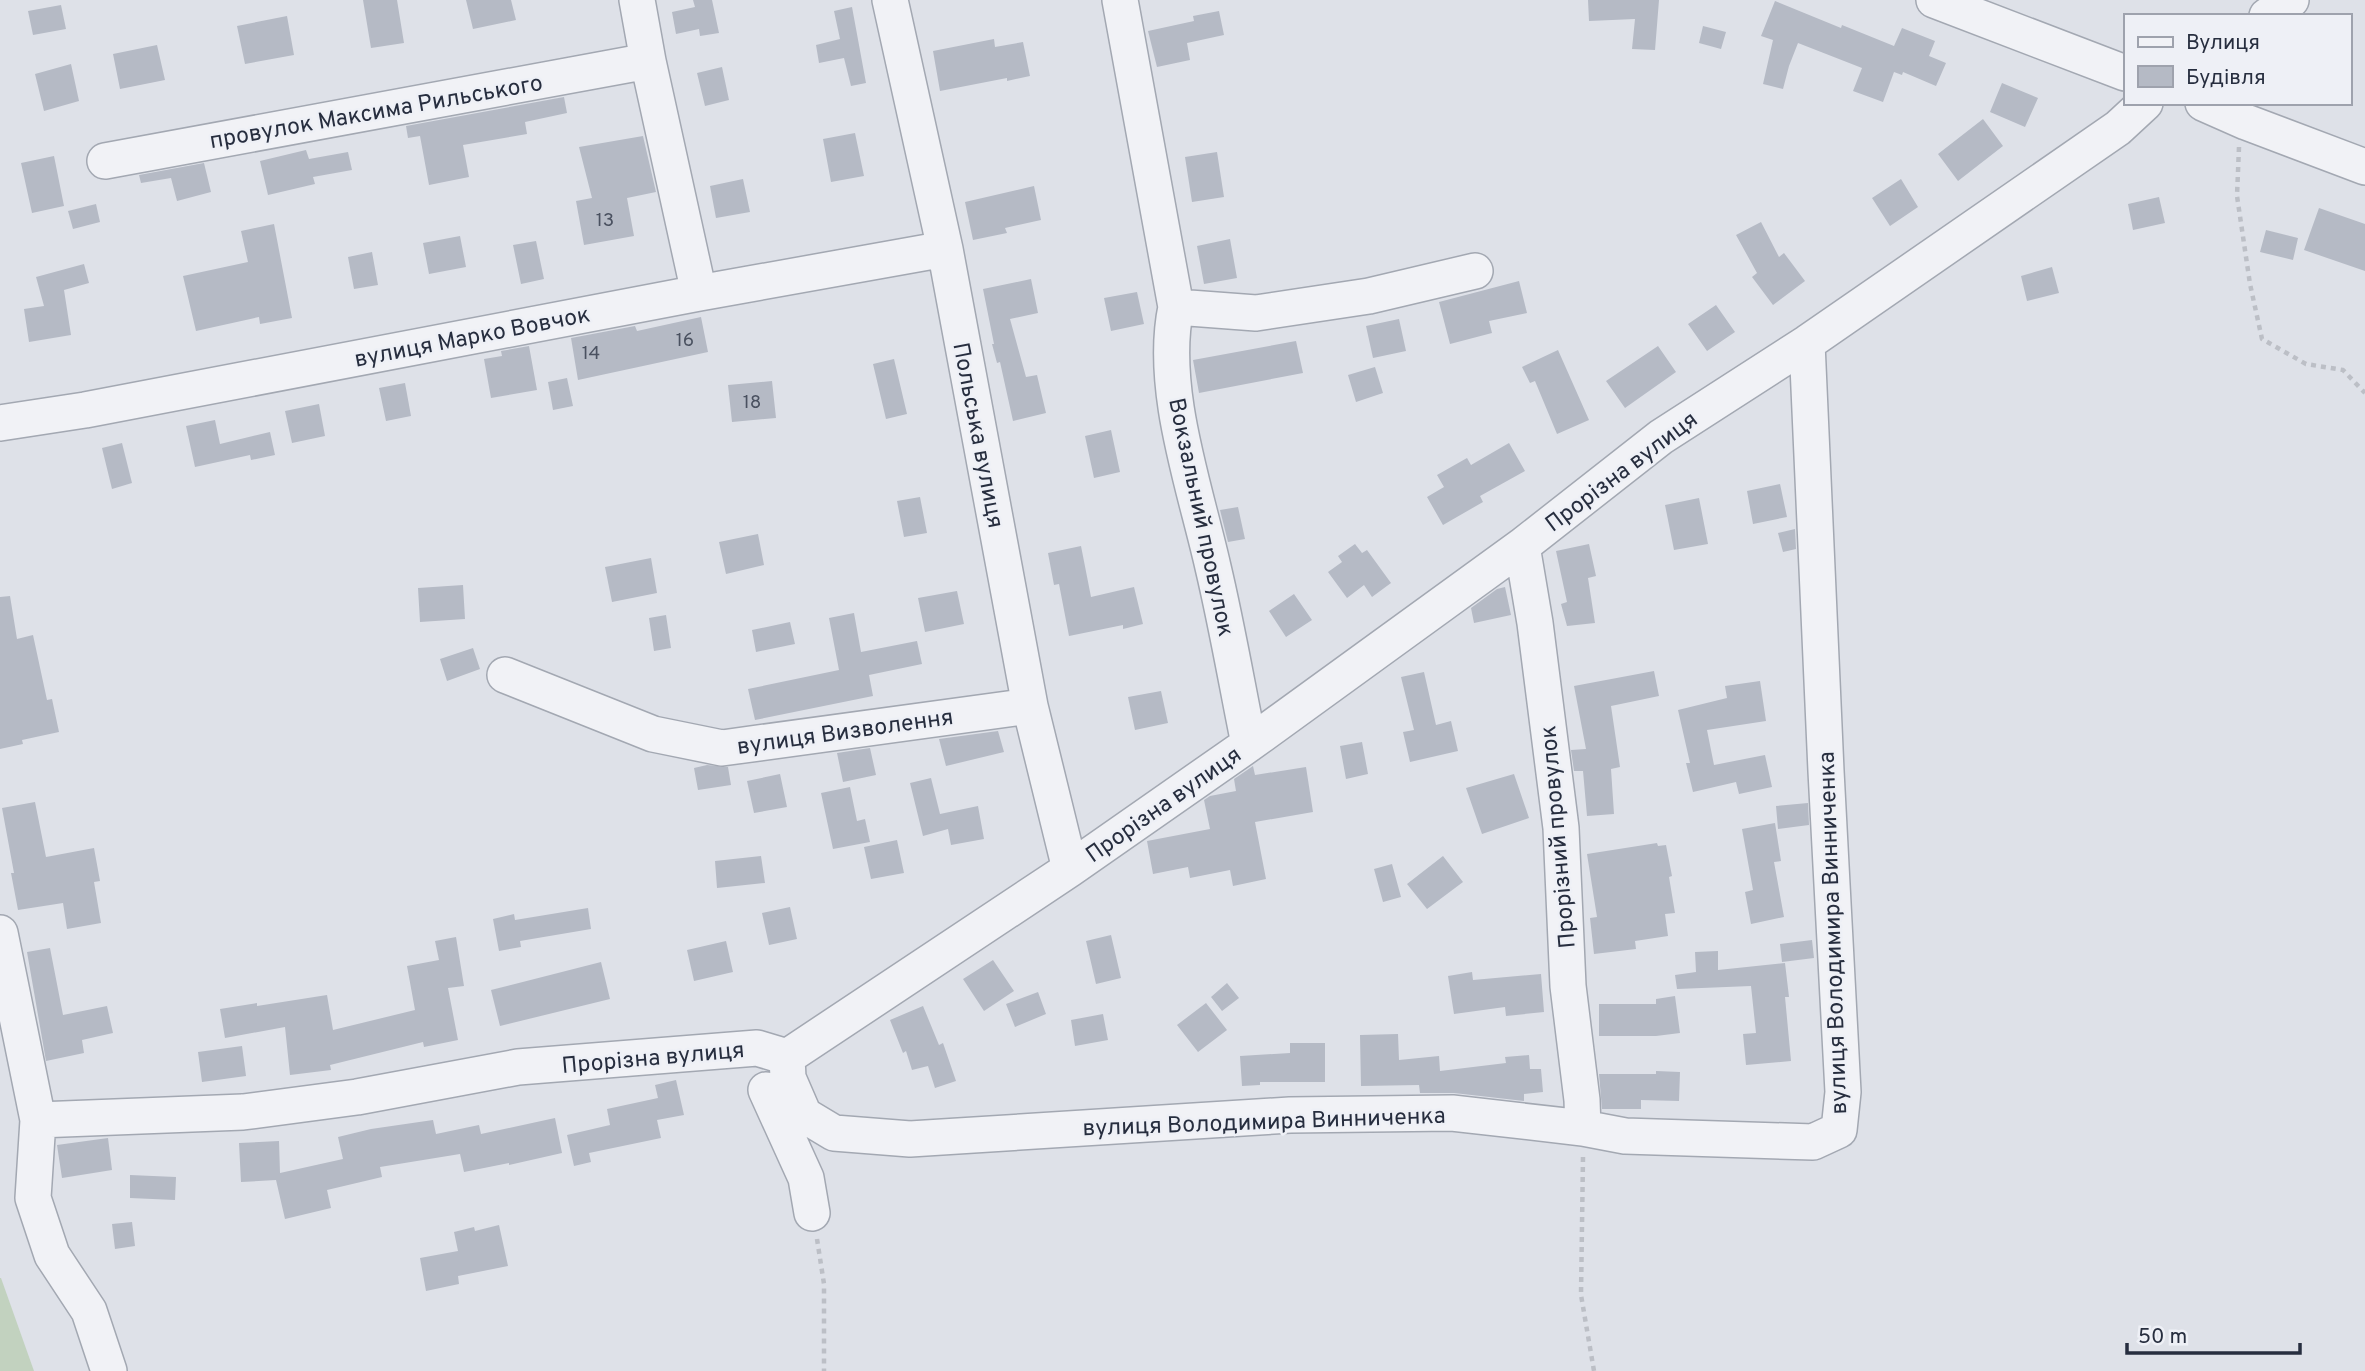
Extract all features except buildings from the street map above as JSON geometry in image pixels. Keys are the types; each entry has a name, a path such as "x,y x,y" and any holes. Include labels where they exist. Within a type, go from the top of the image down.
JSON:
{"street":[{"path":"637,0 699,293"},
{"name":"Польська вулиця","path":"890,0 945,250 1030,706 1070,869"},
{"name":"Вокзальний провулок","path":"1120,0 1177,307 1172,328 1174,402 1214,570 1249,744"},
{"path":"1934,0 2124,73"},
{"path":"2268,14 2291,0"},
{"name":"провулок Максима Рильського","path":"105,161 648,61"},
{"name":"Прорізна вулиця","path":"38,1120 243,1112 357,1097 518,1068 772,1052 1070,869 1249,744 1522,546 1661,437 1807,342 2118,128 2143,105"},
{"path":"2208,105 2365,166"},
{"name":"вулиця Марко Вовчок","path":"0,423 945,250"},
{"path":"1177,307 1256,313 1369,296 1475,271"},
{"name":"вулиця Володимира Винниченка","path":"772,1052 788,1078 804,1115 834,1133 910,1139 1290,1115 1452,1113 1583,1128 1625,1136 1813,1142 1839,1130 1843,1091 1807,342"},
{"name":"Прорізний провулок","path":"1522,546 1535,623 1561,828 1568,986 1583,1128"},
{"name":"вулиця Визволення","path":"505,675 653,734 722,748 1030,706"},
{"path":"0,933 38,1120 33,1198 52,1255 89,1311 109,1371"},
{"path":"772,1052 766,1090 806,1178 813,1213"}],"path":[{"path":"2246,122 2238,152 2237,196 2250,284 2262,340 2306,364 2343,370 2365,393"},
{"path":"1583,1128 1581,1295 1594,1371"},
{"path":"813,1213 824,1284 824,1371"}],"green space":[{"path":"1,1278 34,1371 0,1371"}]}
